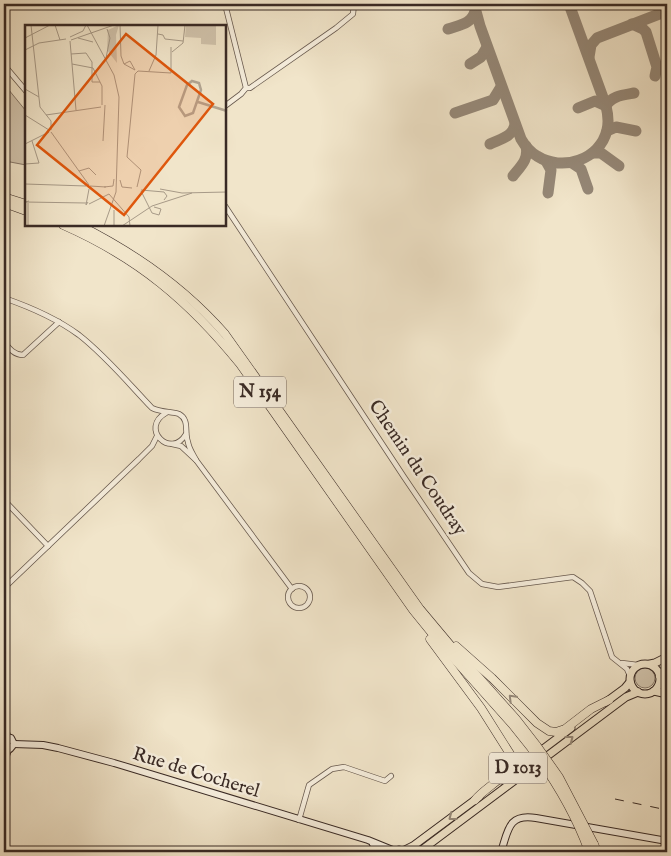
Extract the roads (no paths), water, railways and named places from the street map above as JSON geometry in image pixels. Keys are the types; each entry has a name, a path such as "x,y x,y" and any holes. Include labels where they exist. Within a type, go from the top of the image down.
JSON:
{"highway":[{"path":"4,197 25,204"},
{"path":"4,203 25,211"},
{"name":"N 154","path":"65,226 103,244 145,271 184,302 215,333 240,364 425,626 535,748"},
{"name":"N 154","path":"81,226 117,245 164,276 193,301 225,334 420,609 460,658 516,719 553,779 592,850"},
{"path":"420,609 462,652 546,730 560,731 591,709 609,700"},
{"path":"425,626 430,638 481,708 512,757 512,764 509,770 482,791 475,800"},
{"path":"660,677 667,666"}],"main road":[{"path":"660,677 660,684 654,691 645,694 633,688 630,679 632,671 638,665 655,663 667,656"},
{"path":"650,664 657,669 667,687"},
{"name":"D 1013","path":"399,851 413,846 475,800 625,688 630,679"},
{"path":"654,691 667,694"},
{"name":"D 1013","path":"419,852 626,697 638,692"}],"street":[{"path":"226,4 246,88"},
{"path":"226,105 246,88 250,88 336,28 353,14 354,4"},
{"path":"4,65 25,90"},
{"name":"Chemin du Coudray","path":"226,208 469,573 482,584 498,587 573,577 590,591 612,657 627,669 630,679"},
{"path":"4,298 31,308 78,334 100,353 152,408 162,413 173,412 182,417 187,426 186,433 189,446 196,460"},
{"path":"4,342 14,353 23,355 59,322"},
{"path":"4,588 152,446 157,436 152,408"},
{"path":"156,423 161,416 168,413"},
{"path":"139,459 157,445 180,441 186,433"},
{"path":"157,436 170,444 185,448 196,460 292,589"},
{"path":"4,500 48,546"},
{"path":"302,586 308,590 309,601 305,606 298,608 290,603 288,597 292,589 302,586"},
{"path":"618,662 638,665"},
{"path":"4,725 5,737 13,740 14,744 6,749 4,761"},
{"name":"Rue de Cocherel","path":"14,744 43,745 114,763 399,851"},
{"path":"299,820 309,785 332,769 344,767 384,780 391,776"},
{"path":"501,852 512,823 519,818 526,817 667,841"},
{"name":"Rue de Cocherel","path":"368,840 382,852"}],"railway":[{"path":"615,799 667,810"}]}
